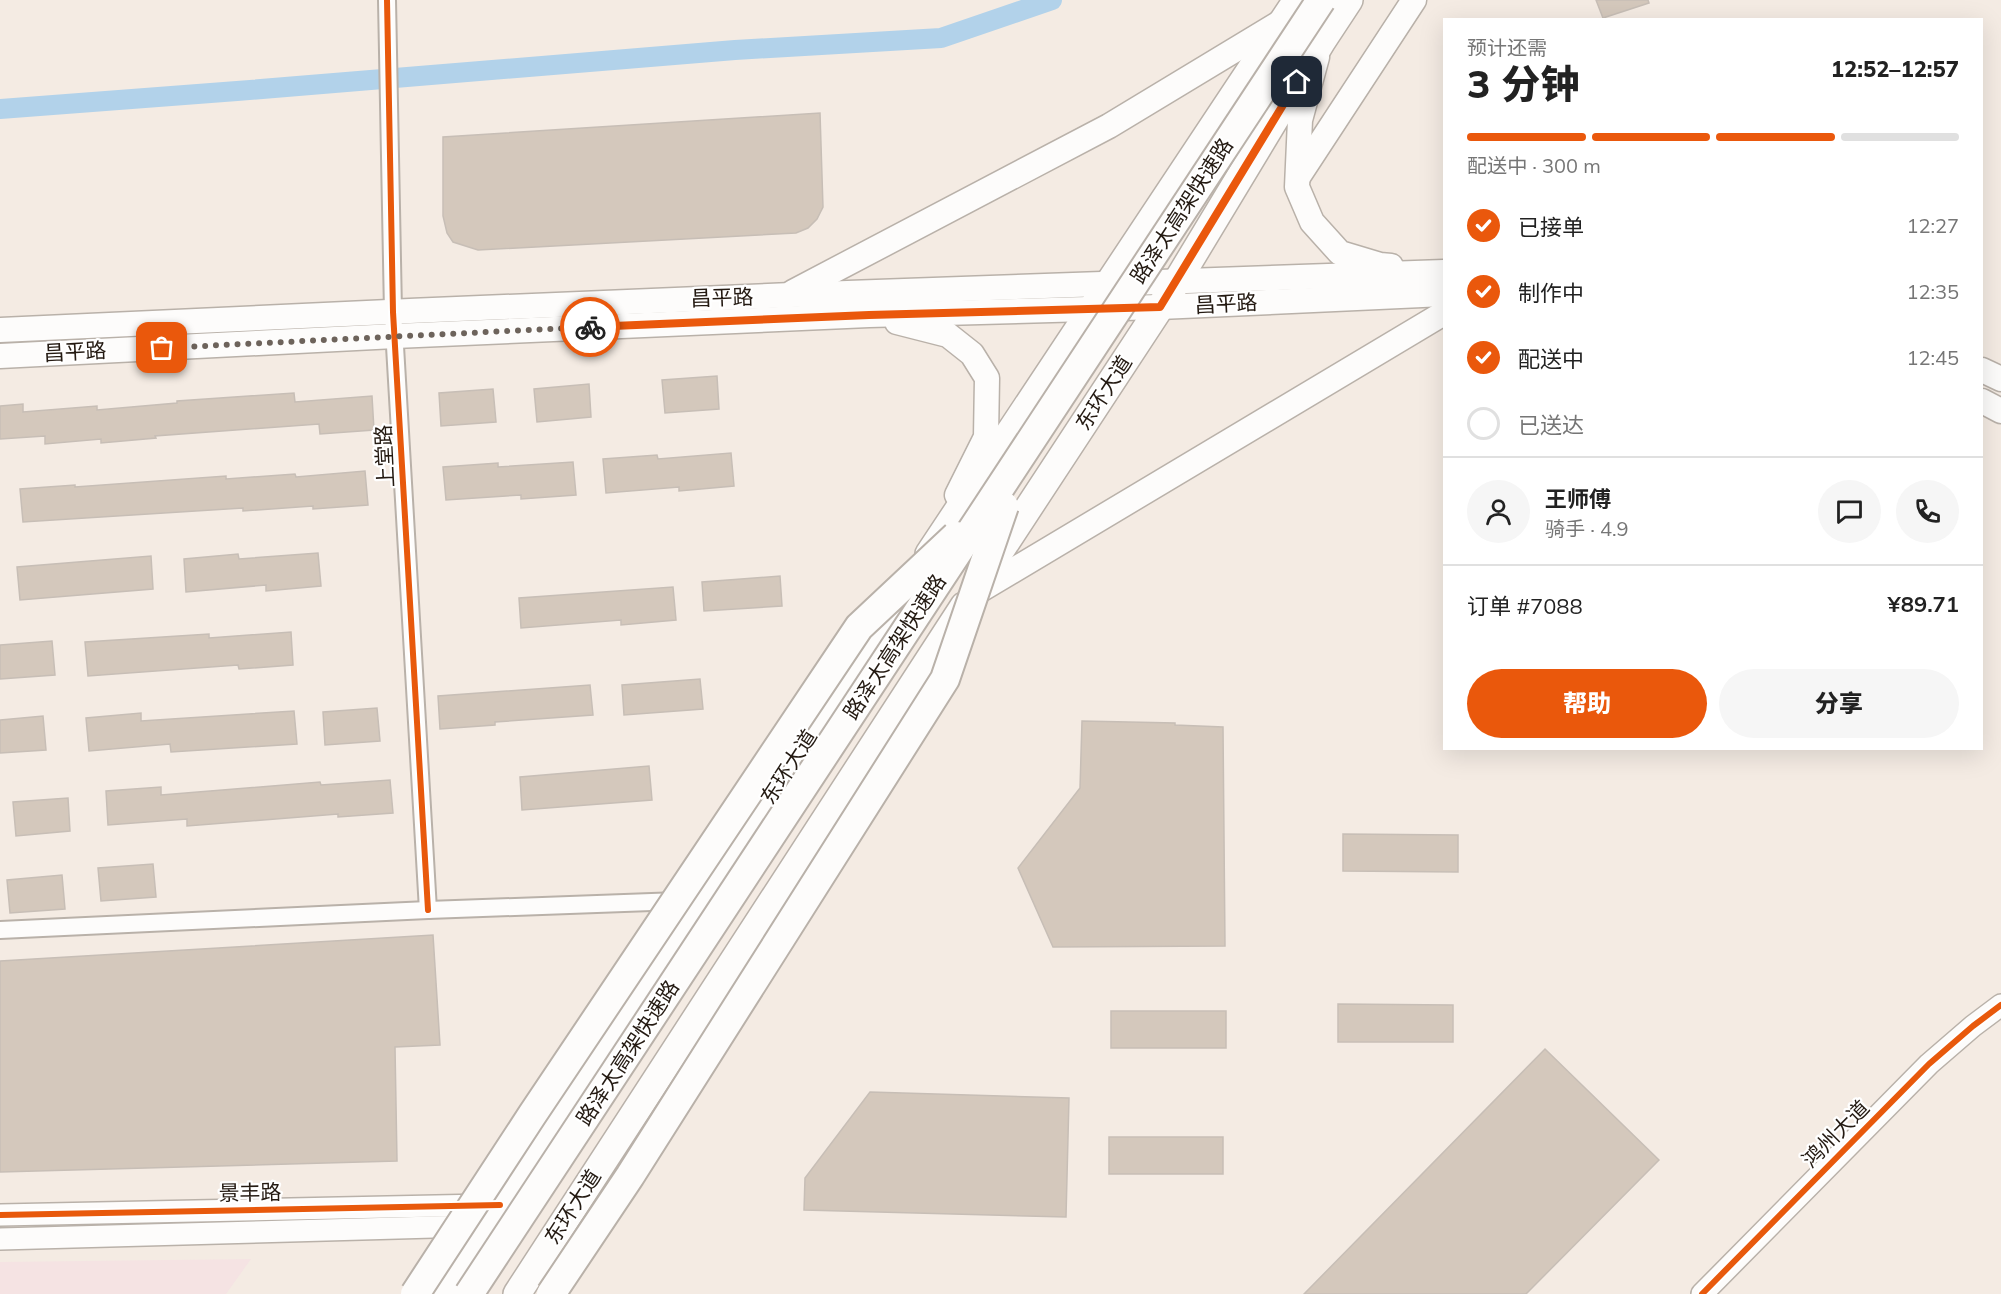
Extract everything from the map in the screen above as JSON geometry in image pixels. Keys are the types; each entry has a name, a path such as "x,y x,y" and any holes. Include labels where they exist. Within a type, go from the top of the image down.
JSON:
{"highway":[{"name":"路泽太高架快速路","path":"490,1294 1321,0"},
{"name":"路泽太高架快速路","path":"469,1294 997,505 1339,0"},
{"path":"415,1294 526,1124 859,627 997,505"},
{"path":"551,1294 630,1176 945,679 997,505"}],"main road":[{"name":"东环大道","path":"441,1294 1297,0"},
{"name":"东环大道","path":"517,1294 1176,283 1349,0"},
{"path":"1298,177 1414,0"},
{"path":"788,295 1109,126 1281,22"},
{"path":"1322,41 1300,120 1297,187 1312,222 1340,253 1380,265 1443,271"},
{"name":"昌平路","path":"0,356 788,295 1176,283 1443,271"},
{"name":"昌平路","path":"0,330 869,315 1160,307 1443,294"},
{"path":"972,595 1443,314"},
{"path":"869,315 948,335 972,354 987,378 986,437 919,569"},
{"path":"1983,370 2001,379"},
{"path":"1983,401 2001,411"}],"street":[{"name":"上堂路","path":"387,0 394,324 428,910"},
{"path":"0,930 702,900"},
{"name":"鸿州大道","path":"1702,1294 1929,1064 2001,1005"},
{"name":"景丰路","path":"0,1215 493,1215"},
{"name":"景丰路","path":"0,1239 493,1215"}],"shaded area":[{"path":"251,1259 226,1294 0,1294 0,1262"}],"building":[{"path":"1596,0 1648,0 1649,3 1603,18"},
{"path":"820,113 823,207 817,219 808,228 796,233 478,250 453,242 447,233 443,216 443,137"},
{"path":"717,376 719,409 665,413 662,380"},
{"path":"589,384 591,417 537,422 534,389"},
{"path":"493,389 496,422 441,426 439,393"},
{"path":"294,393 295,402 372,396 374,430 320,434 319,424 155,436 156,438 101,443 101,439 45,444 45,436 0,439 0,406 23,404 23,412 97,406 97,410 177,403 177,401"},
{"path":"731,453 734,486 679,491 679,487 606,493 603,459 657,455 658,459"},
{"path":"573,462 576,495 521,499 521,495 446,500 443,467 498,463 498,467"},
{"path":"365,471 368,505 243,511 243,508 23,522 20,489 226,476 226,479 295,474 296,477"},
{"path":"318,553 321,586 266,591 266,585 186,592 184,559 238,554 239,559"},
{"path":"151,556 153,589 20,600 17,567"},
{"path":"780,576 782,606 704,611 702,582"},
{"path":"673,587 676,620 621,625 621,620 521,628 519,598"},
{"path":"291,632 293,665 239,669 238,665 88,676 85,642 209,634 209,638"},
{"path":"52,641 55,675 0,679 0,645"},
{"path":"700,679 703,709 624,715 622,685"},
{"path":"590,685 593,715 495,722 495,725 440,729 438,696"},
{"path":"377,708 380,741 325,745 323,712"},
{"path":"294,711 297,744 171,752 170,744 89,751 86,718 141,713 141,721"},
{"path":"43,716 46,750 0,753 0,720"},
{"path":"1082,721 1175,723 1175,725 1223,727 1225,946 1053,947 1018,868 1080,788"},
{"path":"649,766 652,800 522,810 520,777"},
{"path":"390,780 393,813 338,817 338,814 187,826 187,819 108,825 106,791 161,787 161,795 320,782 321,785"},
{"path":"68,798 70,831 16,836 13,802"},
{"path":"1343,834 1458,835 1458,872 1343,871"},
{"path":"153,864 156,897 101,901 98,868"},
{"path":"62,875 65,909 10,913 7,880"},
{"path":"433,935 440,1045 395,1047 397,1161 0,1172 0,961"},
{"path":"1338,1004 1453,1005 1453,1042 1338,1042"},
{"path":"1111,1011 1226,1011 1226,1048 1111,1048"},
{"path":"1545,1049 1659,1160 1526,1294 1304,1294"},
{"path":"870,1092 1069,1098 1066,1217 804,1210 805,1178"},
{"path":"1109,1137 1223,1137 1223,1174 1109,1174"}],"waterway":[{"path":"0,109 735,50 941,38 1052,0"}],"cycle path":[{"path":"387,0 393,312 428,910"},
{"path":"1702,1294 1929,1064 2001,1005"},
{"path":"0,1215 500,1205"}],"way so far":[{"path":"162,348 590,327"}],"route":[{"path":"590,327 869,315 1160,307 1297,82"}]}
